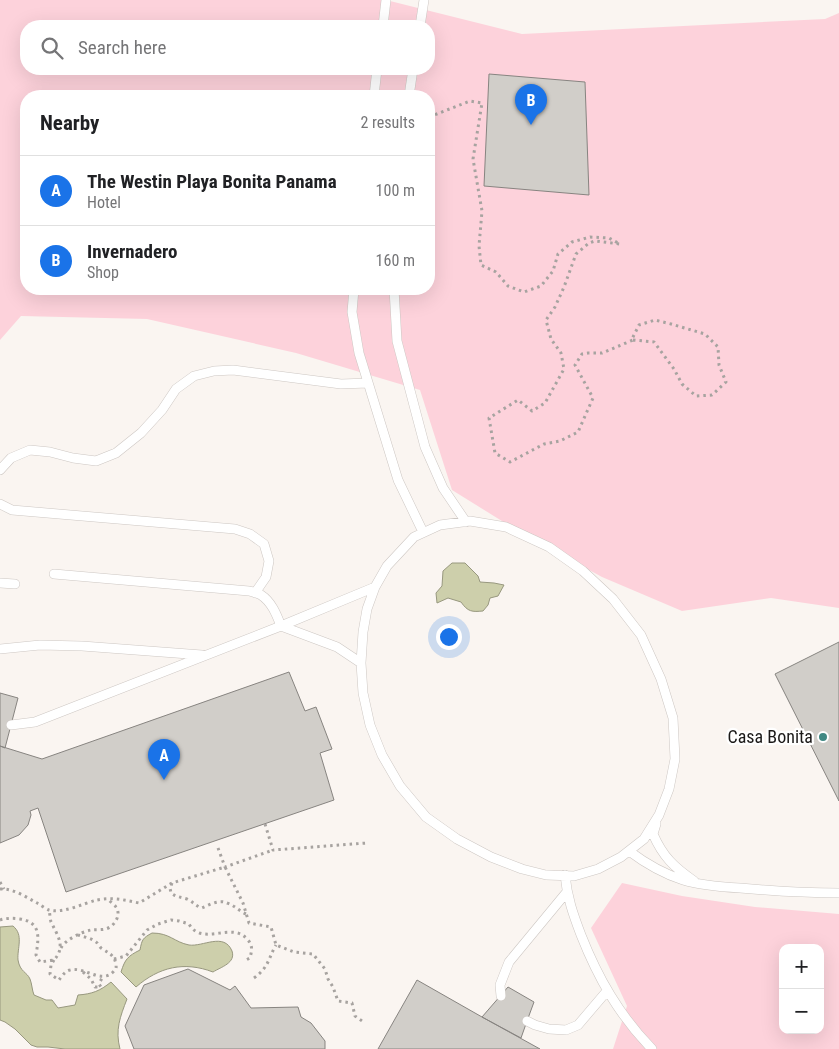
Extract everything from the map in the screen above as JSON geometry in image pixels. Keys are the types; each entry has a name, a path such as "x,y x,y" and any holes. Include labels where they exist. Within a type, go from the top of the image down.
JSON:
{"lane":[{"path":"383,20 386,0"},
{"path":"421,20 424,0"},
{"path":"375,90 376,75"},
{"path":"410,90 412,75"},
{"path":"353,295 352,312 359,353 398,480 423,532"},
{"path":"394,295 397,341 425,447 443,488 466,522"},
{"path":"0,470 11,458 30,450 96,461 116,453 146,428 162,410 176,389 194,376 214,371 234,370 340,384 368,383"},
{"path":"0,504 12,510 235,529 250,534 264,544 269,561 266,576 255,593"},
{"path":"470,521 506,527 549,547 584,571 613,599 641,635 661,679 673,718 675,759 670,789 659,815 644,839 621,857 598,869 574,876 546,875 522,869 491,857 457,839 426,817 400,786 382,755 370,725 361,663 364,624 375,586 387,566 414,537 423,532 440,525 470,521"},
{"path":"54,574 249,591 261,595 269,602 281,626 337,647 361,663"},
{"path":"0,583 15,584"},
{"path":"10,725 35,722 281,626 375,586"},
{"path":"0,649 40,645 82,646 206,656"},
{"path":"663,805 653,834 659,848 680,871 697,882"},
{"path":"629,851 641,860 683,880 719,886 809,893 839,893"},
{"path":"565,875 566,893 576,922 588,953 607,992 624,1018 652,1049"},
{"path":"501,996 500,985 510,962 566,893"},
{"path":"526,1021 549,1029 566,1030 572,1028 578,1025 607,992"}],"path":[{"path":"435,115 470,101 482,104 473,159 482,211 479,246 482,265 496,272 508,286 524,292 541,286 553,271 558,254 572,242 590,237 609,238 620,244 595,241 589,243 576,254 555,307 546,320 551,339 561,353 564,369 545,403 532,411 518,400 489,418 495,453 510,462 544,444 560,441 578,432 593,398 575,365 582,354 602,353 633,340 654,342 674,369 682,384 696,396 712,395 726,382 719,364 718,347 705,334 655,320 639,325 633,340"},
{"path":"265,824 273,850"},
{"path":"0,882 2,889 16,892 49,910 61,910 97,900 115,898 139,903 172,883 273,850 367,843"},
{"path":"218,848 250,923 271,927 276,945 263,972 254,978"},
{"path":"172,883 171,892 197,906 202,908 221,902 227,903 246,914"},
{"path":"78,935 96,942 100,947 109,952 114,959 116,968 114,972 108,976 96,976 72,969 64,973 59,980 50,974 54,960 60,953 64,942 78,935 92,930 111,927 118,919 118,911 107,899"},
{"path":"49,910 51,915 50,921 54,925 61,948"},
{"path":"0,920 17,918 30,921 36,926 37,930 38,946 36,955 40,962 54,960"},
{"path":"114,959 126,956 147,930 171,920 188,924 195,931 202,934 212,935 239,932 249,940 252,946 250,958 244,961"},
{"path":"276,945 294,952 313,954 325,969 338,1001 352,1003 355,1016 364,1023"},
{"path":"80,970 91,979 95,986 101,987 99,984 103,976"}],"shaded area":[{"path":"0,0 386,0 522,34 825,19 839,13 839,608 771,598 682,611 602,577 518,531 452,490 420,390 296,353 147,319 21,316 0,340"},
{"path":"452,563 465,563 478,576 480,582 504,585 498,596 490,598 488,605 483,611 471,611 461,602 448,598 437,603 436,593 442,586 443,571"},
{"path":"622,883 682,896 755,907 839,914 839,1049 613,1049 627,1006 591,928"},
{"path":"13,926 19,938 19,964 30,979 34,995 46,1000 52,1000 58,1008 75,1005 78,995 96,992 111,982 127,999 119,1024 120,1049 37,1047 31,1045 15,1029 0,1020 0,927"},
{"path":"152,933 163,934 189,945 224,942 232,951 232,959 213,972 192,967 172,968 154,975 136,987 121,972 128,958 140,950 143,939"}],"building":[{"path":"489,74 585,82 589,195 484,186"},
{"name":"Casa Bonita","path":"839,642 839,801 775,674"},
{"path":"289,672 305,711 316,707 332,749 320,753 334,800 66,892 38,808 30,811 31,815 28,825 19,835 0,843 0,746 42,759"},
{"path":"0,693 18,698 5,748 0,746"},
{"path":"188,969 230,990 235,986 251,1008 298,1007 301,1017 311,1023 325,1041 325,1049 134,1049 125,1026 144,985"},
{"path":"417,980 482,1017 540,1049 378,1049"},
{"path":"508,987 534,1002 521,1038 482,1017"}],"place":[{"name":"Invernadero","path":"531,125"},
{"name":"Casa Bonita","path":"823,737"},
{"name":"The Westin Playa Bonita Panama","path":"164,780"}]}
